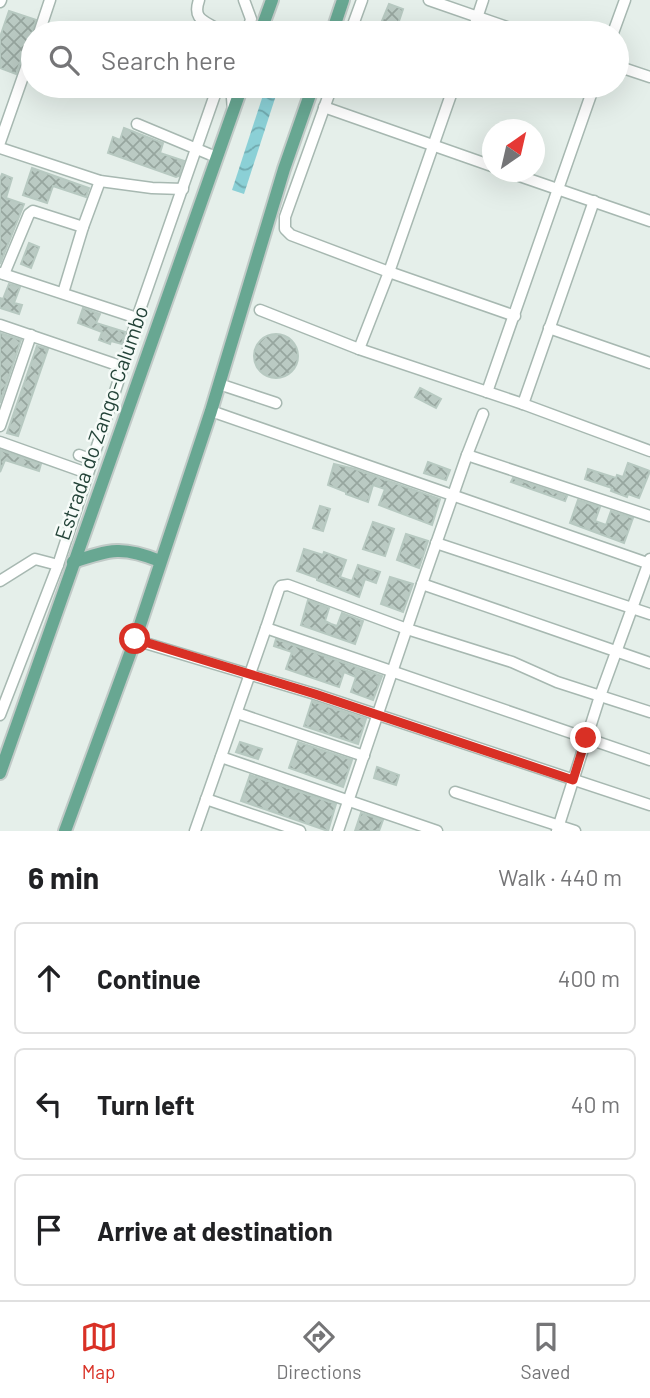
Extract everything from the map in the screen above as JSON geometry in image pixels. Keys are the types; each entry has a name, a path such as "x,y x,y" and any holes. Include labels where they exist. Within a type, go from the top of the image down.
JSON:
{"main road":[{"path":"264,21 272,0"},
{"path":"336,21 343,0"},
{"name":"Estrada do Zango-Calumbo","path":"0,774 238,98"},
{"path":"65,831 135,639 211,411 284,169 309,98"},
{"path":"73,562 103,552 124,550 160,561"}],"street":[{"path":"42,21 50,0"},
{"path":"199,0 197,15 203,21"},
{"path":"244,0 250,21"},
{"path":"354,21 362,0"},
{"path":"429,0 489,21"},
{"path":"476,21 483,0"},
{"path":"617,21 625,0"},
{"path":"629,70 650,77"},
{"path":"0,142 21,82"},
{"path":"0,713 58,565 137,318 214,98"},
{"path":"232,98 233,111"},
{"path":"327,98 285,217 285,229 291,235 515,316"},
{"path":"359,349 390,272 450,98"},
{"path":"487,392 590,98"},
{"path":"324,107 482,163"},
{"path":"137,124 216,157"},
{"path":"0,149 100,181 183,189"},
{"path":"63,293 100,181"},
{"path":"538,182 650,221"},
{"path":"523,404 594,201"},
{"path":"83,227 33,211 29,214 2,273 137,318"},
{"path":"260,310 359,349 649,448"},
{"path":"0,325 122,370"},
{"path":"549,328 650,363"},
{"path":"0,426 31,335"},
{"path":"109,368 122,370"},
{"path":"219,384 276,402"},
{"path":"211,411 649,562 600,696 558,828"},
{"path":"338,831 482,414"},
{"path":"0,442 87,473"},
{"path":"79,455 92,460"},
{"path":"467,455 650,516"},
{"path":"436,543 650,614"},
{"path":"0,581 35,559 58,565"},
{"path":"422,584 650,663"},
{"path":"195,831 281,586 288,585 407,629 512,662 556,682 650,712"},
{"path":"266,628 650,760"},
{"path":"135,639 378,715 650,805"},
{"path":"237,713 364,756"},
{"path":"222,757 437,831"},
{"path":"455,792 558,828 575,831"},
{"path":"206,799 300,831"}],"water":[{"path":"262,98 275,98 244,194 232,190"}],"building":[{"path":"389,4 403,9 399,21 382,21"},
{"path":"9,11 36,20 21,21 21,60 16,74 0,68 0,37"},
{"path":"124,128 163,143 160,153 184,161 179,176 108,153 113,137 120,140"},
{"path":"32,168 89,188 86,197 53,186 47,203 23,195"},
{"path":"2,174 12,178 6,198 24,204 0,264 0,179"},
{"path":"29,243 39,247 31,268 21,264"},
{"path":"9,284 20,287 14,303 22,305 19,314 0,308 0,298 3,299"},
{"path":"83,308 100,314 96,323 125,332 122,344 99,340 102,332 78,323"},
{"path":"0,333 21,340 0,403"},
{"path":"276,334 291,341 298,356 291,371 276,378 261,371 254,356 261,341"},
{"path":"37,346 48,349 18,436 7,433"},
{"path":"420,388 441,399 436,408 415,397"},
{"path":"0,450 41,464 39,471 5,460 0,472"},
{"path":"428,462 450,470 446,480 424,473"},
{"path":"628,463 650,471 639,498 628,494 627,497 611,491 612,488 585,479 588,469 616,478 617,475 623,477"},
{"path":"334,464 440,499 432,525 379,505 385,489 373,485 368,502 328,485"},
{"path":"513,478 567,496 565,501 511,482"},
{"path":"578,500 600,507 595,521 606,525 611,511 633,518 624,543 570,523"},
{"path":"320,506 330,509 323,531 313,528"},
{"path":"373,522 394,529 385,556 363,549"},
{"path":"406,534 428,541 419,568 397,560"},
{"path":"304,549 323,555 324,552 346,560 340,577 352,581 358,565 380,572 376,583 365,579 359,597 297,571"},
{"path":"390,577 413,584 403,612 381,604"},
{"path":"308,600 329,608 325,621 331,624 337,626 342,613 363,621 355,644 301,625"},
{"path":"276,639 382,676 373,700 351,692 356,677 344,672 339,687 286,669 292,652 274,646"},
{"path":"312,701 366,719 358,744 304,726"},
{"path":"240,742 262,749 258,759 236,752"},
{"path":"298,742 352,760 343,787 289,768"},
{"path":"377,767 399,775 396,785 374,778"},
{"path":"250,775 336,804 328,831 241,801"},
{"path":"361,813 383,820 379,831 355,831"}],"route":[{"path":"135,639 315,694 573,780 586,738"}]}
